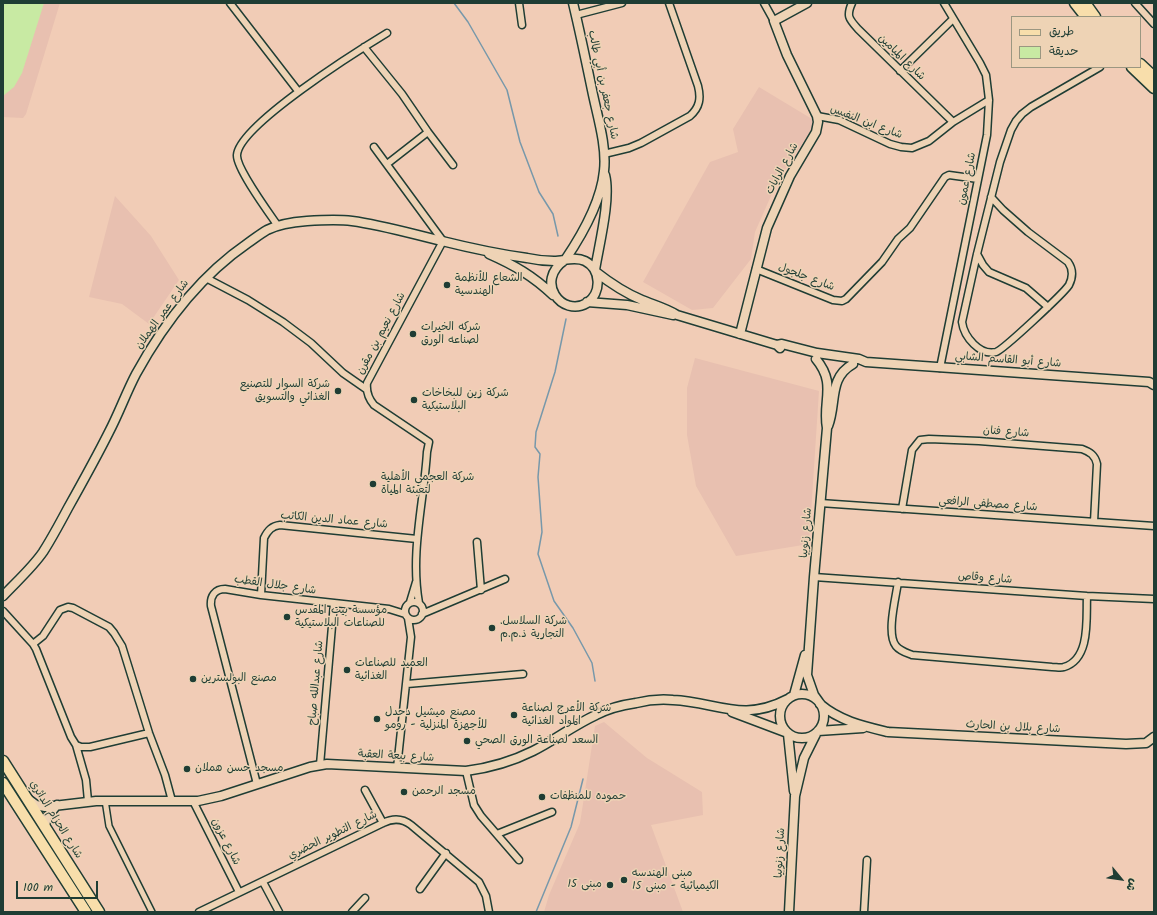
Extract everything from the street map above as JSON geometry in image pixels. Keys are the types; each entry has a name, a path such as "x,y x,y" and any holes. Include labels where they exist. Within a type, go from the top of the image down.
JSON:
{"main road":[{"path":"1075,3 1085,16"},
{"path":"1085,3 1094,16"},
{"path":"1141,65 1154,77"},
{"path":"1133,68 1154,88"},
{"name":"شارع الحزام الدائري","path":"3,761 99,912"},
{"path":"3,783 86,912"}],"street":[{"path":"230,3 298,91"},
{"path":"519,3 522,25"},
{"name":"شارع جعفر بن أبي طالب","path":"573,3 600,128 604,154 604,172 607,198 595,271"},
{"path":"576,15 622,3"},
{"path":"604,154 629,148 650,139 690,116 699,103 700,94 698,86 669,3"},
{"path":"764,3 774,22 787,55 817,116"},
{"path":"774,22 807,3"},
{"name":"شارع الميامين","path":"852,3 848,13 850,19 858,29 953,122"},
{"name":"شارع عمون","path":"940,368 987,135 989,100 987,81 984,71 944,3"},
{"path":"1135,3 1154,24"},
{"path":"900,71 953,19"},
{"path":"278,226 241,169 236,156 240,146 246,137 298,91 387,33"},
{"path":"364,48 402,94 453,165"},
{"path":"991,197 1028,232 1060,255 1072,266 1072,274 1068,286 1048,307 1001,350 990,352 973,344 963,329 962,322 991,197 1000,162 1011,130 1022,114 1031,107 1098,68"},
{"name":"شارع ابن النفيس","path":"817,116 838,120 890,144 912,148 929,142 953,122 989,100"},
{"name":"شارع الرايات","path":"740,334 767,228 790,176 816,132 818,122 817,116"},
{"path":"387,164 428,132"},
{"path":"374,147 443,241"},
{"name":"شارع جعفر بن أبي طالب","path":"565,260 578,241 589,219 598,196 604,172"},
{"name":"شارع جلجول","path":"756,269 833,300 842,301 850,297 882,262 898,239 910,228 945,177 949,175 978,179"},
{"name":"شارع عمر الهملان","path":"3,596 36,562 43,552 109,433 135,376 151,347 188,297 206,278 236,251 267,230 288,223 331,220 352,221 371,224 477,249 538,260 565,260"},
{"name":"شارع نعيم بن مقرن","path":"420,604 417,578 417,539 429,442 374,405 370,400 366,389 367,383 443,241"},
{"name":"شارع عمر الهملان","path":"477,249 521,269 555,297"},
{"path":"977,254 983,266 989,272 1026,288 1048,307"},
{"path":"576,258 582,260 587,262 595,271 598,280 597,289 587,302 574,306 567,305 560,302 555,297 551,289 550,281 555,269 565,260 576,258"},
{"name":"شارع أبو القاسم الشابي","path":"595,271 630,295 668,309 677,315"},
{"path":"206,278 248,300 283,322 311,343 343,373 366,389"},
{"name":"شارع أبو القاسم الشابي","path":"587,302 627,305 667,315 677,315 777,345 783,349 816,359 853,364 863,364 866,362"},
{"name":"شارع أبو القاسم الشابي","path":"777,345 782,344 817,353 860,359 866,362 1152,381"},
{"name":"شارع زنوبيا","path":"816,359 824,369 828,381 826,416 827,428 807,675 814,695 820,703"},
{"name":"شارع زنوبيا","path":"827,428 832,415 836,382 843,371 853,364"},
{"name":"شارع فنان","path":"902,509 912,450 920,440 979,441 1082,449 1089,452 1096,459 1097,464 1094,522"},
{"name":"شارع مصطفى الرافعي","path":"820,504 1154,526"},
{"name":"شارع عماد الدين الكاتب","path":"261,595 264,538 266,532 275,526 280,525 417,539"},
{"path":"477,542 481,590"},
{"name":"شارع وقاص","path":"814,577 1088,596 1154,599"},
{"name":"شارع نعيم بن مقرن","path":"408,604 417,578"},
{"path":"407,616 413,620 442,605 505,579"},
{"path":"898,582 891,631 892,639 901,651 912,655 1052,667 1064,667 1075,662 1081,655 1085,644 1088,596"},
{"name":"شارع جلال القطب","path":"257,784 210,602 213,595 221,589 261,595 389,609 407,616"},
{"path":"397,768 411,637 407,616 408,604 415,601 420,604 442,605"},
{"name":"شارع عبدالله صباح","path":"320,765 334,603"},
{"name":"شارع جلال القطب","path":"389,609 408,604"},
{"path":"411,637 420,616 420,604"},
{"path":"33,644 43,636 60,610 63,608 73,608 109,627 122,646 149,733 165,775 172,802"},
{"path":"3,611 33,644 71,737 76,745 86,780 88,801"},
{"name":"شارع زنوبيا","path":"791,697 810,639"},
{"path":"406,684 523,674"},
{"path":"800,694 807,694 814,697 820,703 824,715 822,726 817,733 805,739 793,737 786,733 779,718 783,704 791,697 800,694"},
{"name":"شارع بيعة العقبة","path":"724,709 755,710 775,706 791,697"},
{"name":"شارع بيعة العقبة","path":"27,799 40,806 104,800 193,802 221,796 304,769 320,765 334,764 466,771 484,768 522,756 544,746 595,715 624,705 653,700 673,700 697,703 724,709 786,733"},
{"name":"شارع بلال بن الحارث","path":"820,703 831,713 842,719 869,728 888,732 1126,744 1146,743 1154,737"},
{"path":"836,729 842,719"},
{"name":"شارع بلال بن الحارث","path":"817,733 836,729 869,728"},
{"path":"76,745 90,748 149,733"},
{"name":"شارع زنوبيا","path":"786,733 795,796"},
{"name":"شارع زنوبيا","path":"789,912 795,796 804,758 817,733"},
{"path":"466,771 474,805 481,816 519,860"},
{"path":"365,790 383,823"},
{"path":"104,800 109,826 152,912"},
{"name":"شارع عزون","path":"193,802 239,892"},
{"path":"45,826 47,817 57,805"},
{"path":"497,834 552,812"},
{"name":"شارع التطوير الحضري","path":"199,912 263,882 312,856 383,823 395,819 406,822 446,853 479,882 486,896 489,912"},
{"path":"420,889 446,853"},
{"path":"864,912 867,860"},
{"path":"263,882 279,912"},
{"path":"352,912 365,898"}],"shaded area":[{"path":"3,3 60,3 26,114 23,118 3,117"},
{"path":"759,87 812,119 812,129 778,180 755,232 751,259 713,308 692,310 643,282 710,162 738,152 733,129"},
{"path":"115,196 151,236 179,280 149,324 122,304 89,297"},
{"path":"695,358 819,391 809,544 736,556 696,486 687,435 687,388"},
{"path":"604,722 647,758 702,792 703,815 651,825 683,912 544,912 549,895 580,823 595,726"}],"green space":[{"path":"3,3 44,3 22,73 14,87 3,96"}],"waterway":[{"path":"454,3 468,22 507,90 520,142 539,192 553,214 558,236"},
{"path":"566,319 555,372 536,432 535,447 540,454 538,477 542,532 538,554 554,601 573,628 592,663 595,681"},
{"path":"536,912 571,827 583,779"}],"place":[{"name":"الشعاع للأنظمة الهندسية","path":"447,285"},
{"name":"شركه الخيرات لصناعه الورق","path":"413,334"},
{"name":"شركة السوار للتصنيع الغذائي والتسويق","path":"338,391"},
{"name":"شركة زين للبخاخات البلاستيكية","path":"414,400"},
{"name":"شركة العجمي الأهلية لتعبئة المياة","path":"373,484"},
{"name":"مؤسسة بيت المقدس للصناعات البلاستيكية","path":"287,617"},
{"name":".شركة السلاسل التجارية ذ.م.م","path":"492,628"},
{"name":"العميد للصناعات الغذائية","path":"347,670"},
{"name":"مصنع البولسترين","path":"193,679"},
{"name":"شركة الأعرج لصناعة المواد الغذائية","path":"514,715"},
{"name":"مصنع ميشيل دحدل للأجهزة المنزلية - رومو","path":"377,719"},
{"name":"السعد لصناعة الورق الصحي","path":"467,741"},
{"name":"مسجد حسن هملان","path":"187,769"},
{"name":"مسجد الرحمن","path":"404,792"},
{"name":"حموده للمنظفات","path":"542,797"},
{"name":"مبنى الهندسه الكيميائية - مبنى 15","path":"624,880"},
{"name":"مبنى 15","path":"610,885"}]}
